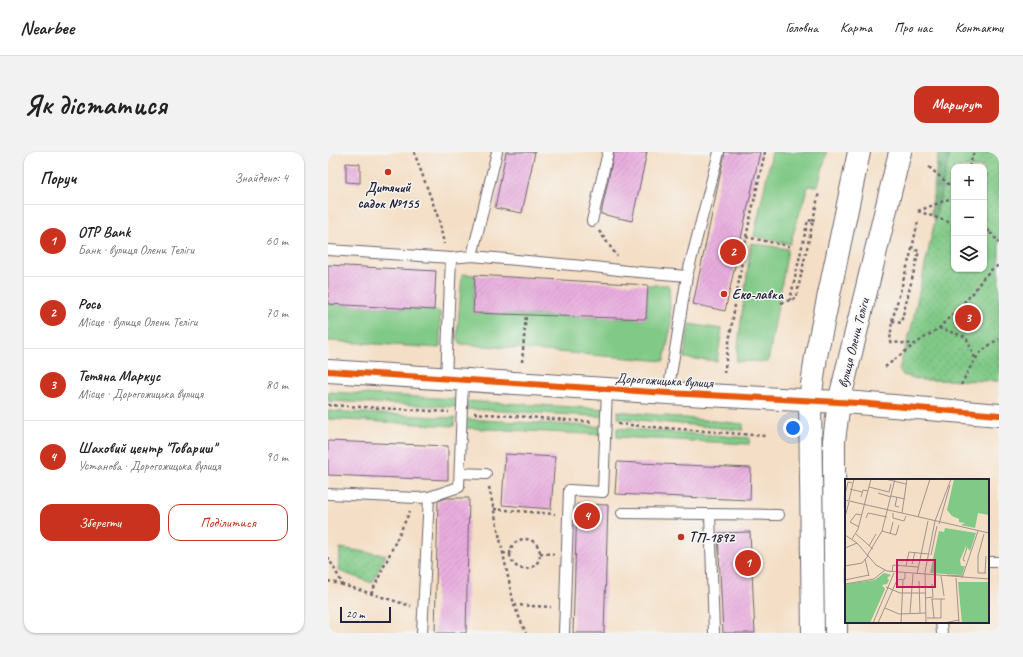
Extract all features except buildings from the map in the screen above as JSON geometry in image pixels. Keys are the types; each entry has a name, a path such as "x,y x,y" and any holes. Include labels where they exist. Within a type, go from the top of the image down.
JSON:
{"main road":[{"path":"813,633 810,400 816,356 859,152"},
{"name":"вулиця Олени Теліги","path":"836,633 840,546 834,441 839,402 900,152"},
{"name":"Дорогожицька вулиця","path":"328,371 668,393 810,400 999,414"}],"lane":[{"path":"472,256 497,152"},
{"path":"592,221 608,152"},
{"path":"668,393 687,276 719,152"},
{"path":"328,250 449,258 472,256 687,276"},
{"path":"328,494 416,498 429,497 459,486 463,412 455,379 449,258"},
{"path":"564,633 569,490 603,492 607,389"},
{"path":"460,473 486,474"},
{"path":"422,633 429,497"},
{"path":"622,513 780,515"},
{"path":"710,514 714,633"},
{"path":"941,623 942,633"}],"path":[{"path":"414,152 439,220 449,258"},
{"path":"724,373 746,237 765,152"},
{"path":"970,164 974,152"},
{"path":"929,167 951,186"},
{"path":"781,303 796,298 819,192"},
{"path":"951,199 918,211 951,223"},
{"path":"790,300 808,220 813,221"},
{"path":"592,221 627,271"},
{"path":"915,344 890,342 892,320 912,249 918,221"},
{"path":"987,228 999,243"},
{"path":"987,233 992,234"},
{"path":"746,237 793,247"},
{"path":"892,320 901,323 919,251 912,249"},
{"path":"885,367 915,344 940,328 973,293 983,278 999,265"},
{"path":"522,362 526,315"},
{"path":"940,328 966,337 975,358"},
{"path":"962,386 975,358 992,343 999,339"},
{"path":"328,405 463,412"},
{"path":"486,474 514,605 526,633"},
{"path":"372,594 416,498"},
{"path":"494,509 568,514"},
{"path":"524,539 533,541 537,544 540,554 537,563 534,566 524,568 515,565 512,561 511,554 512,547 515,543 524,539"},
{"path":"503,554 511,554"},
{"path":"328,556 343,585"},
{"path":"328,581 423,609"},
{"path":"514,605 565,607"}],"green space":[{"path":"772,152 827,152 818,186 808,186 790,244 754,236"},
{"path":"938,152 999,152 987,164 951,164 951,180 939,231 931,213"},
{"path":"950,152 999,152 999,381 921,380 903,375 899,369 911,329"},
{"path":"751,243 788,249 768,362 736,361"},
{"path":"462,274 475,275 473,313 646,319 648,285 669,285 671,326 664,361 461,344 457,337"},
{"path":"328,304 434,310 440,312 440,348 328,341"},
{"path":"689,324 722,329 717,361 684,358"},
{"path":"328,392 458,399 457,407 328,401"},
{"path":"466,401 610,409 609,417 466,409"},
{"path":"328,411 455,418 454,426 328,419"},
{"path":"618,411 743,424 743,430 618,418"},
{"path":"465,419 608,427 608,435 464,428"},
{"path":"617,428 750,438 749,444 617,437"},
{"path":"340,548 386,555 372,583 339,571"}],"cycle path":[{"path":"328,371 668,393 858,403 999,415"}],"place":[{"name":"Дитячий садок №155","path":"388,172"},
{"name":"Рось","path":"733,252"},
{"name":"Еко-лавка","path":"724,294"},
{"name":"Тетяна Маркус","path":"968,318"},
{"name":"Шаховий центр \"Товариш\"","path":"587,516"},
{"name":"ТП-1892","path":"681,537"},
{"name":"OTP Bank","path":"748,563"}]}
